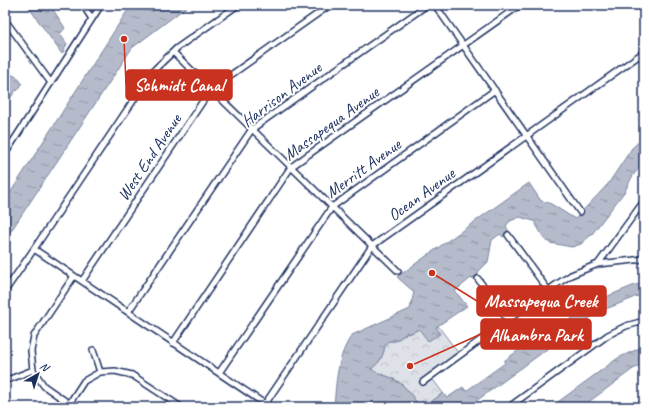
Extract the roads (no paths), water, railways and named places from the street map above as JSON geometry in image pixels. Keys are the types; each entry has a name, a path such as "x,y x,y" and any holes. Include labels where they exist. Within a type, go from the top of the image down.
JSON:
{"street":[{"path":"83,5 92,19"},
{"path":"5,154 101,5"},
{"name":"West End Avenue","path":"82,281 211,89 330,5"},
{"name":"Harrison Avenue","path":"128,312 252,129 427,5"},
{"path":"435,5 580,212"},
{"name":"Massapequa Avenue","path":"174,343 291,167 520,5"},
{"path":"5,291 153,71 175,50 236,6"},
{"path":"5,20 51,83"},
{"path":"5,32 9,26"},
{"path":"175,50 211,89 398,271"},
{"name":"Ocean Avenue","path":"264,406 372,246 644,52"},
{"name":"Merritt Avenue","path":"219,374 332,207 495,90"},
{"path":"598,264 644,201"},
{"path":"508,235 548,290"},
{"path":"34,249 174,343 264,406"},
{"path":"423,382 548,290 571,275 598,264 644,259"},
{"path":"74,276 34,336 31,351 33,370 44,386 74,407"},
{"path":"478,279 508,320"},
{"path":"509,407 608,335 626,326 644,321"},
{"path":"92,350 100,372"},
{"path":"5,381 33,370"},
{"path":"69,404 84,382 100,372 115,370 132,375 181,407"},
{"path":"639,407 644,404"}],"water":[{"path":"27,5 50,5 65,28 60,34 67,44 62,54"},
{"path":"131,5 189,5 132,48 5,240 5,201"},
{"path":"7,74 16,77 22,84 18,90 15,91 5,107 5,77"},
{"path":"644,137 644,161 632,177 625,191 592,234 581,244 572,247 550,243 545,240 534,221 520,217 510,221 506,226 509,232 503,237 500,234 492,240 488,262 478,272 479,273 455,291 467,306 436,327 440,334 428,341 419,329 409,334 407,333 395,341 387,342 380,360 371,369 400,383 421,407 334,407 340,361 352,335 410,309 414,292 397,277 529,183 541,201 548,202 575,219 608,184 632,148"},
{"path":"644,284 644,295 634,297 603,310 591,317 468,407 430,407 428,404 443,393 447,398 463,387 466,391 505,363 504,361 531,341 534,345 598,300 635,285"},
{"path":"644,347 644,364 633,369 582,407 551,407 618,358"}],"place":[{"name":"Schmidt Canal","path":"124,39"},
{"name":"Massapequa Creek","path":"432,273"},
{"name":"Alhambra Park","path":"410,366"}]}
